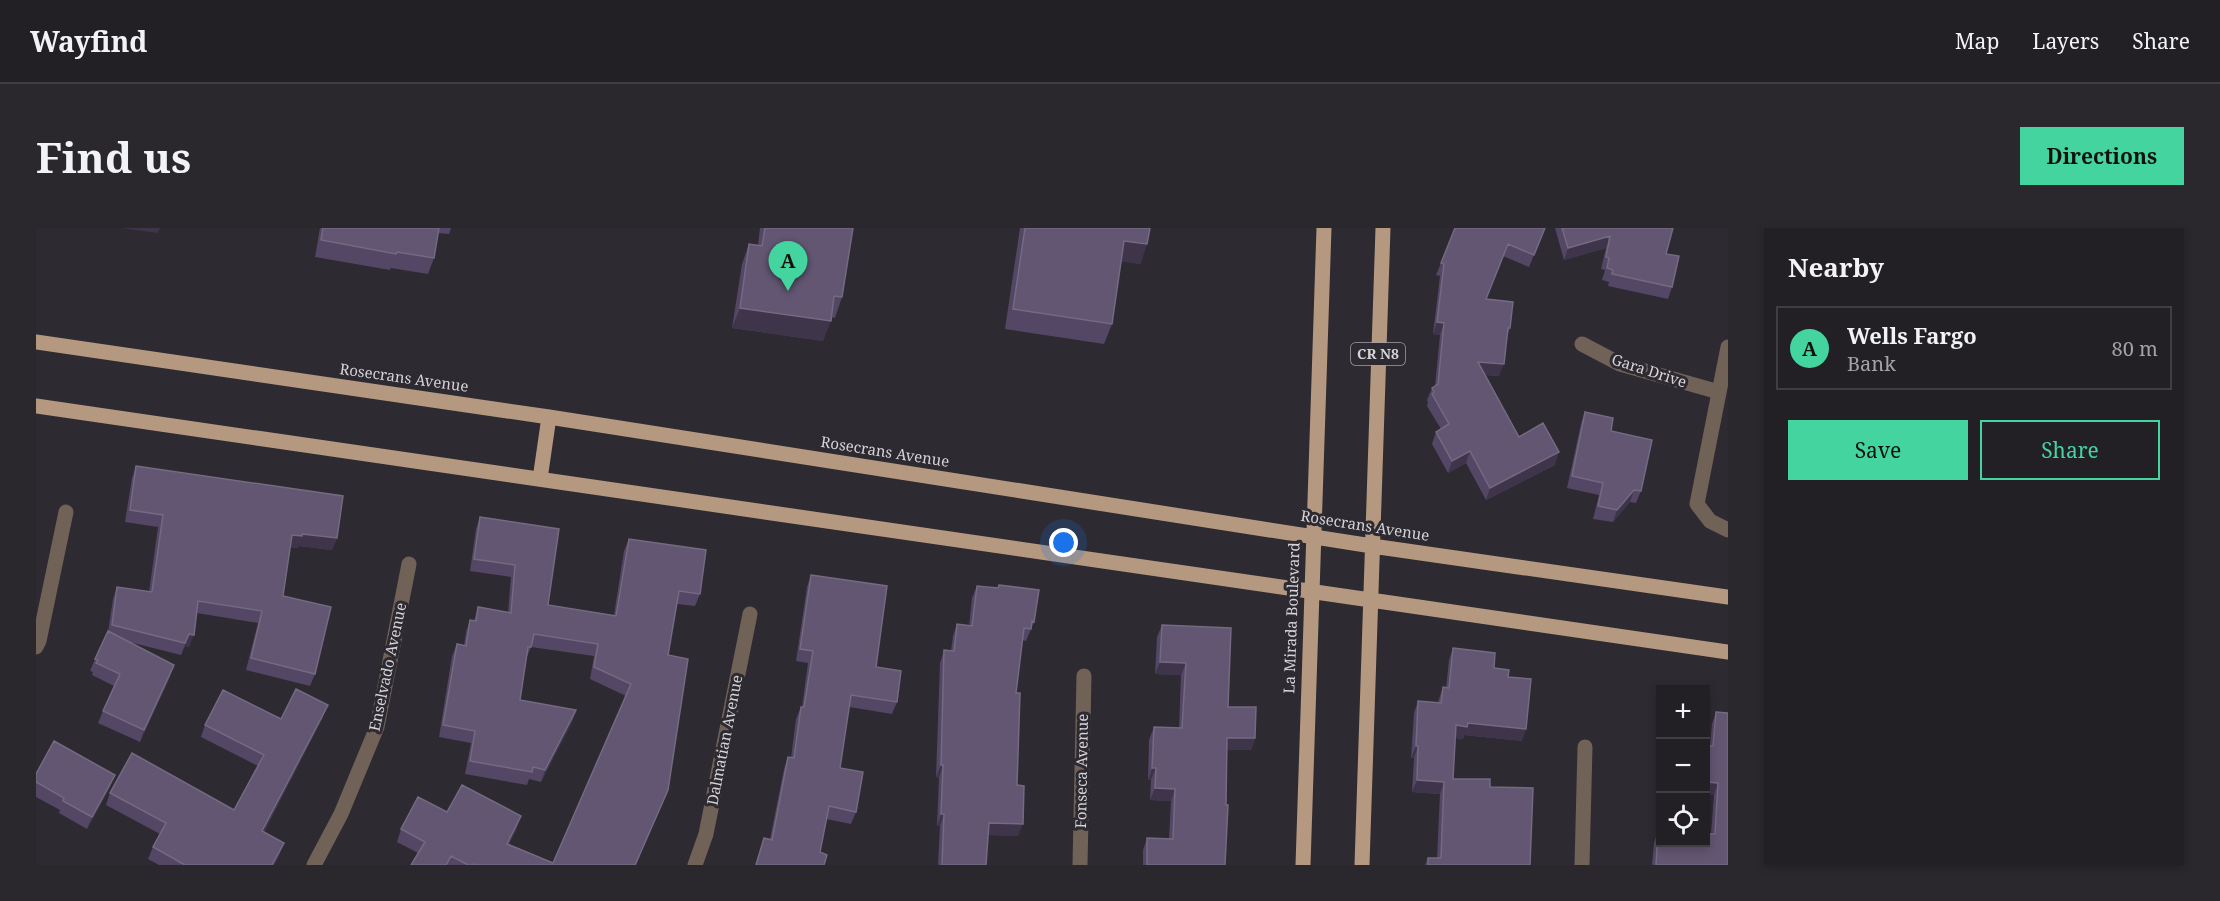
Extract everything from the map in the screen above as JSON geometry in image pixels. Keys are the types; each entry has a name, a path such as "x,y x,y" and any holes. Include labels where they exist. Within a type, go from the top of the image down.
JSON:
{"main road":[{"name":"La Mirada Boulevard","path":"1303,865 1324,228"},
{"name":"CR N8","path":"1362,865 1383,228"},
{"name":"Rosecrans Avenue","path":"36,342 549,417 1371,546 1728,597"},
{"path":"36,406 1728,652"},
{"path":"540,479 549,417"}],"street":[{"name":"Gara Drive","path":"1582,344 1620,364 1719,392"},
{"path":"1728,347 1697,504 1710,521 1728,530"},
{"path":"36,647 66,512"},
{"name":"Enselvado Avenue","path":"314,865 341,814 377,727 409,564"},
{"name":"Dalmatian Avenue","path":"695,865 706,834 750,614"},
{"name":"Fonseca Avenue","path":"1080,865 1084,676"},
{"path":"1582,865 1585,747"}],"building":[{"path":"323,228 439,228 434,258 397,252 396,254 321,240"},
{"path":"765,228 853,228 842,297 834,296 831,321 740,308 749,244 762,246"},
{"path":"1025,228 1150,228 1147,244 1124,241 1112,324 1013,309"},
{"path":"1455,228 1545,228 1534,255 1508,244 1486,299 1513,302 1504,364 1478,362 1519,437 1543,423 1559,452 1490,488 1470,451 1452,461 1436,432 1449,424 1432,394 1434,392 1432,388 1438,384 1444,323 1437,322 1444,264 1441,263"},
{"path":"1562,228 1673,228 1666,254 1679,256 1672,287 1612,274 1613,270 1607,268 1609,258 1606,257 1610,236 1568,248"},
{"path":"1585,412 1613,418 1611,431 1652,440 1641,491 1634,490 1617,510 1598,506 1603,483 1572,476"},
{"path":"136,466 343,496 337,538 292,535 283,596 331,607 315,674 251,658 262,611 198,601 194,635 189,634 185,643 112,625 117,587 152,592 163,515 130,510"},
{"path":"480,517 559,529 548,605 616,616 629,539 706,550 700,594 679,591 668,655 688,659 668,790 635,865 468,865 451,856 446,865 411,865 425,842 401,829 418,797 447,812 462,785 521,816 507,844 553,863 631,684 594,667 598,644 534,634 531,647 528,647 520,700 576,710 545,770 533,767 532,772 470,761 475,731 443,725 457,644 466,646 470,620 476,621 478,607 511,613 515,565 474,559"},
{"path":"811,575 887,586 876,667 901,671 897,702 851,695 840,768 863,772 856,812 829,806 820,852 827,855 824,865 756,865 764,838 772,840 788,757 794,758 801,707 804,707 813,651 800,649"},
{"path":"999,585 1039,590 1034,622 1032,621 1031,629 1024,628 1016,693 1020,693 1017,785 1024,786 1023,824 989,823 986,865 942,865 944,814 941,814 943,765 941,765 944,650 954,651 957,624 972,626 977,586 998,588"},
{"path":"1162,625 1231,628 1228,707 1256,707 1255,738 1227,738 1226,805 1228,805 1225,865 1147,865 1147,838 1173,839 1175,789 1155,788 1156,768 1152,768 1154,727 1182,728 1186,663 1160,662"},
{"path":"108,631 174,665 144,730 103,711 120,674 96,663 98,660 95,659"},
{"path":"1453,648 1495,653 1494,668 1509,670 1508,677 1531,679 1526,729 1468,723 1467,727 1456,725 1453,779 1490,779 1490,787 1533,788 1530,865 1428,865 1428,858 1441,858 1444,782 1417,780 1418,701 1441,703 1443,687 1449,688"},
{"path":"296,689 328,705 262,831 284,843 272,865 185,865 153,847 166,823 110,793 132,753 234,810 264,755 205,725 223,690 281,719"},
{"path":"1716,712 1728,713 1728,865 1656,865 1657,847 1710,847 1710,834 1715,834 1718,783 1710,782 1710,746 1713,746"},
{"path":"54,741 115,775 92,817 63,801 64,798 36,782 36,774"}],"place":[{"name":"Wells Fargo","path":"788,291"}]}
